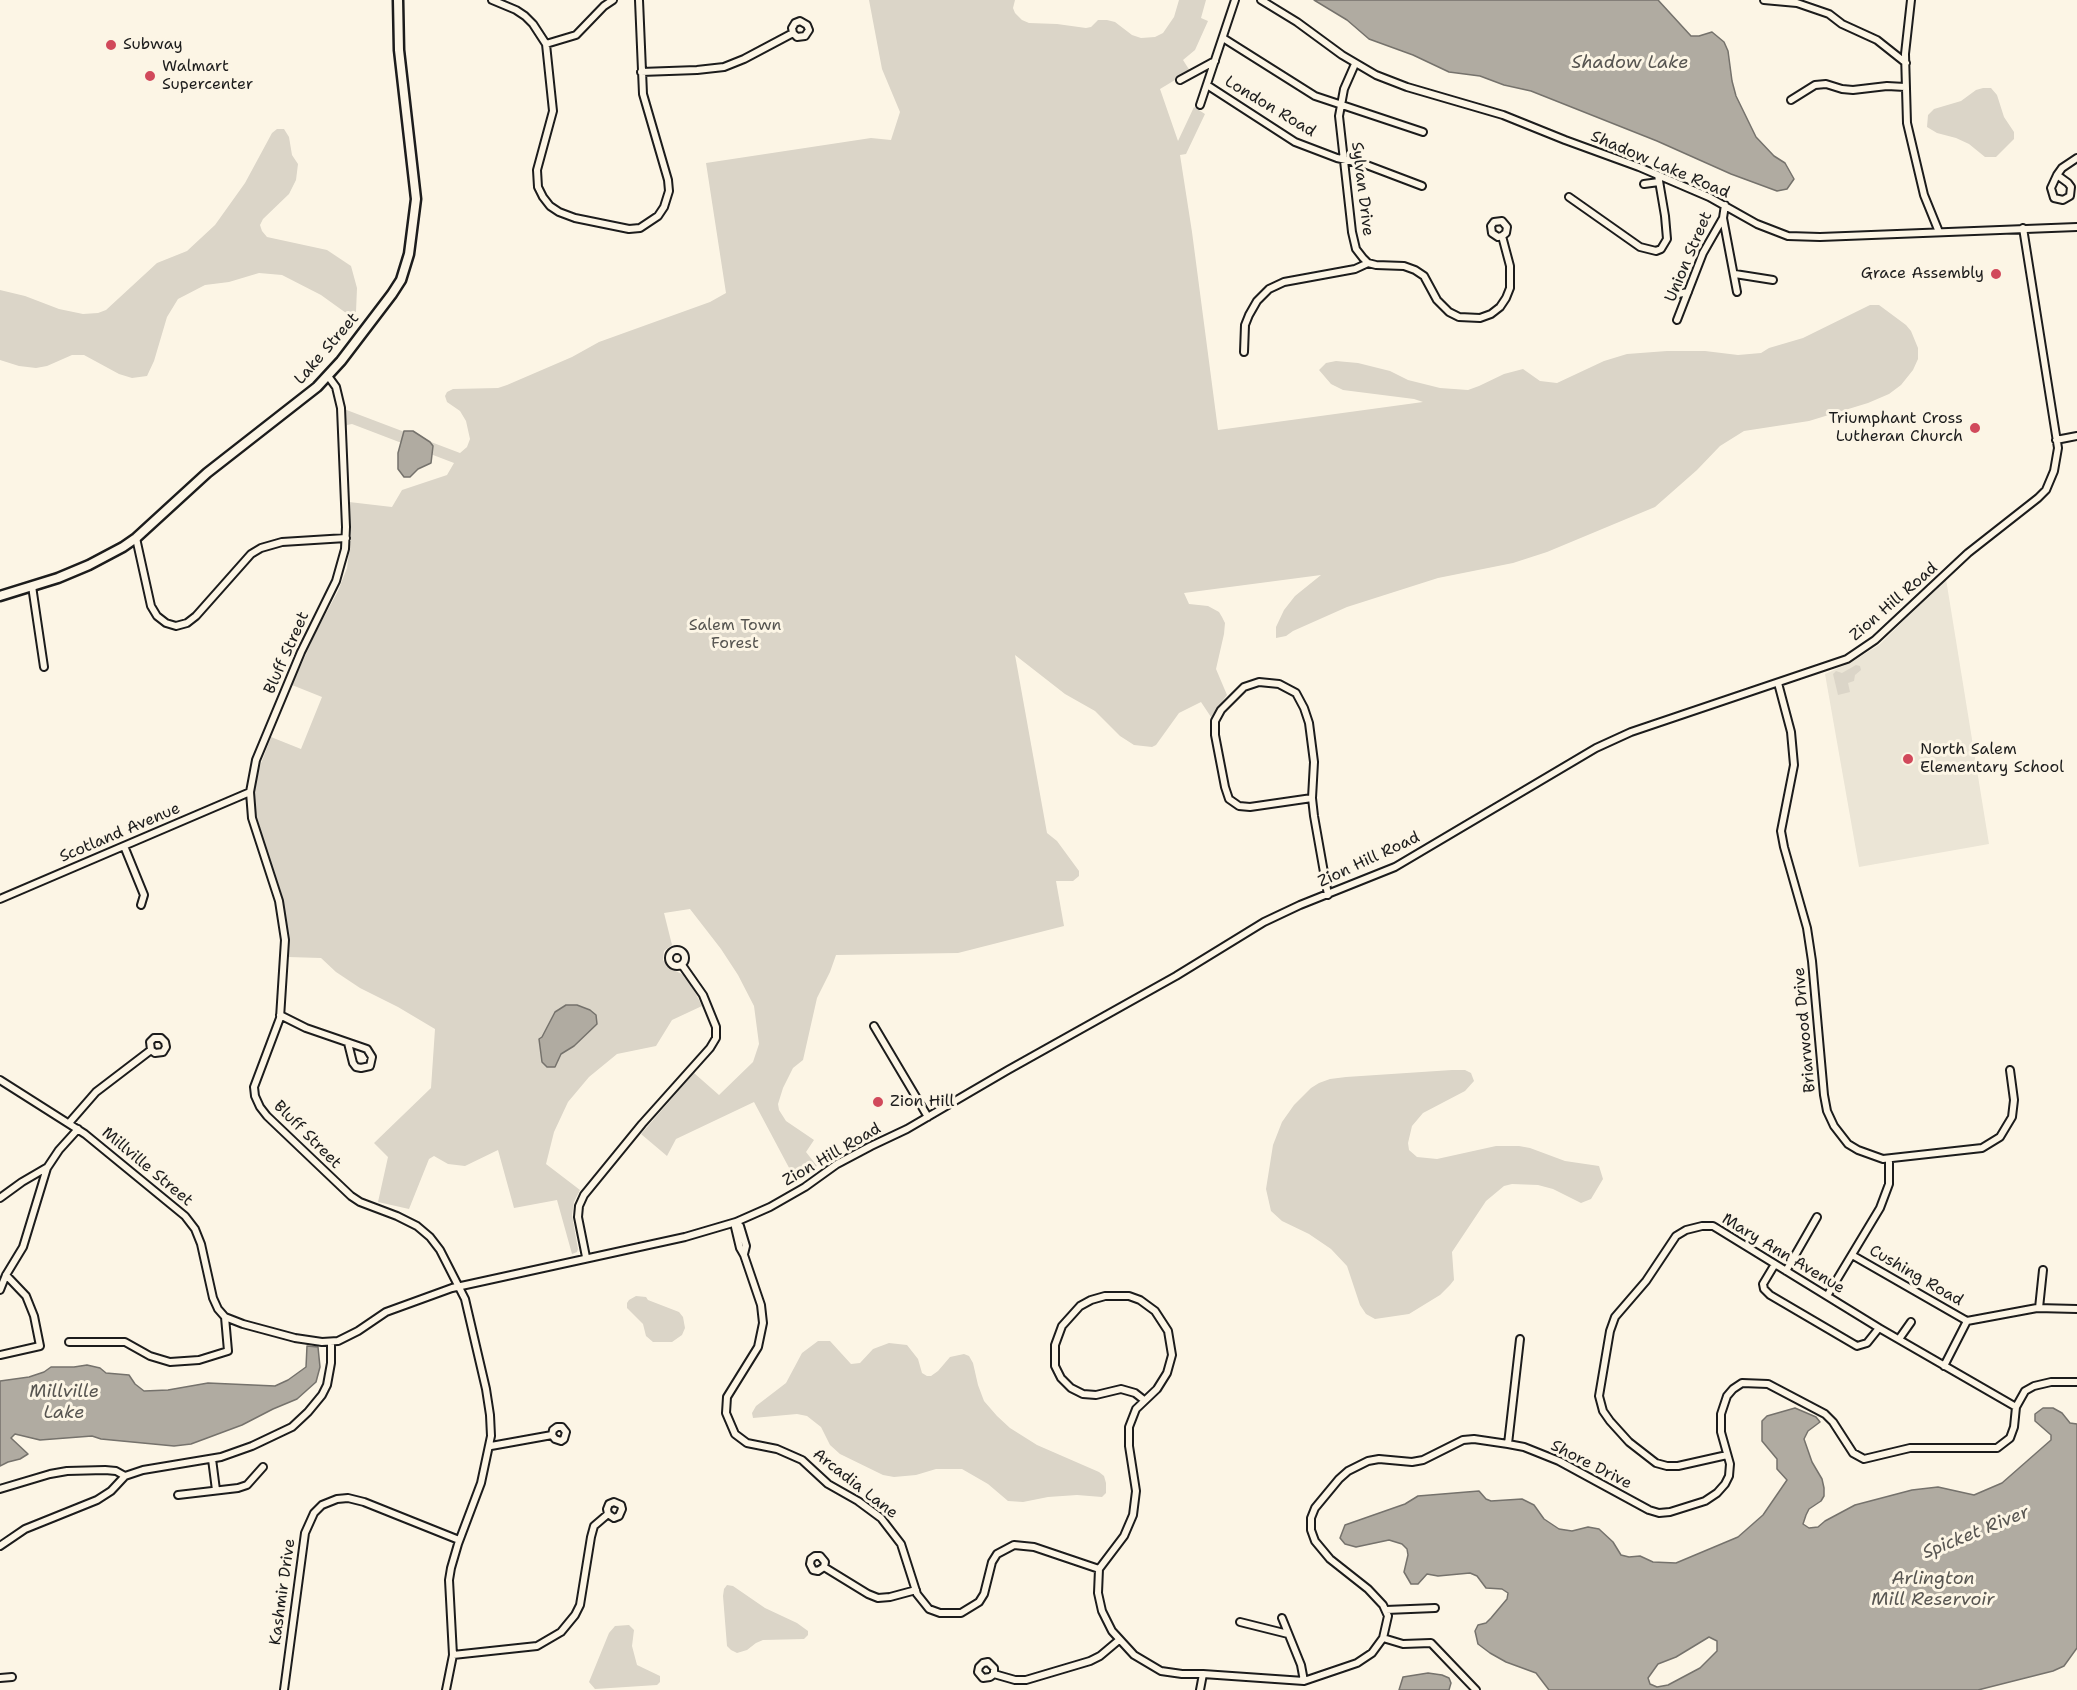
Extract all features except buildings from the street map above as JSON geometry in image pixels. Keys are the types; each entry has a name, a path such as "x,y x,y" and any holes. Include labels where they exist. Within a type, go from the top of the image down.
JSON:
{"street":[{"name":"Lake Street","path":"0,596 58,578 104,558 136,537 207,473 304,398 328,376 392,294 401,280 409,254 416,199 399,50 398,0"},
{"path":"492,0 525,16 546,44 553,111 539,159 537,178 543,197 559,212 575,218 619,228 640,228 658,216 664,207 669,191 668,180 646,108 641,72 639,0"},
{"path":"546,44 576,35 604,6 613,0"},
{"path":"1200,105 1235,0"},
{"name":"Shadow Lake Road","path":"1261,0 1297,22 1355,64 1391,81 1503,115 1725,205 1757,224 1788,236 1820,237 2077,226"},
{"path":"1764,0 1797,3 1829,14 1842,24 1877,40 1906,63"},
{"path":"1911,0 1906,39 1907,123 1924,195 1939,232"},
{"path":"641,72 724,67 793,33"},
{"path":"1223,38 1315,96 1423,132"},
{"path":"1180,80 1215,60"},
{"name":"Sylvan Drive","path":"1355,64 1340,105 1340,127 1352,232 1356,249 1368,263"},
{"path":"1791,100 1815,85 1826,84 1853,90 1887,86 1905,87"},
{"name":"London Road","path":"1207,85 1295,142 1336,158 1365,164 1422,186"},
{"path":"2057,175 2077,158"},
{"path":"1569,197 1636,244 1656,251 1665,244 1667,239 1658,178 1644,184"},
{"name":"Union Street","path":"1677,320 1703,253 1723,218 1725,205"},
{"path":"1723,218 1737,292"},
{"name":"Zion Hill Road","path":"460,1288 586,1257 696,1235 736,1222 770,1207 805,1187 837,1164 928,1117 1176,976 1264,922 1395,867 1600,746 1631,732 1848,658 1884,633 1968,553 2046,490 2054,471 2057,460 2056,440 2023,228"},
{"path":"1244,352 1245,325 1257,301 1269,289 1284,282 1355,269 1368,263 1382,266 1404,266 1415,270 1424,276 1437,300 1449,312 1459,316 1480,318 1491,314 1500,307 1510,288 1510,266 1502,236"},
{"path":"1735,274 1773,280"},
{"path":"1673,296 1689,292"},
{"name":"Bluff Street","path":"328,376 336,387 341,408 346,538 336,581 301,652 256,760 250,792 252,818 282,912 285,940 280,1016 254,1086 260,1107 351,1196 417,1226 430,1237 440,1250 460,1288 470,1317 486,1389 491,1426 490,1446 482,1483 459,1540 449,1580 453,1654 446,1690"},
{"path":"2056,440 2077,436"},
{"path":"136,537 151,606 157,616 166,623 176,626 187,623 196,616 251,554 261,548 293,541 346,538"},
{"path":"32,586 44,667"},
{"path":"1312,798 1250,807 1239,806 1229,799 1215,735 1215,721 1221,710 1244,687 1259,682 1275,682 1288,687 1299,698 1308,718 1314,771 1312,798 1328,895"},
{"name":"Briarwood Drive","path":"1778,683 1791,732 1794,765 1781,831 1810,944 1820,1061 1827,1111 1834,1126 1848,1144 1868,1155 1890,1160 1972,1150 1993,1142 2005,1130 2013,1112 2010,1070"},
{"name":"Scotland Avenue","path":"0,899 250,792"},
{"path":"124,846 144,895 141,905"},
{"path":"586,1257 578,1217 579,1206 584,1195 642,1124 710,1048 716,1038 716,1027 703,995 682,964"},
{"path":"280,1016 306,1028 367,1049 371,1052 370,1066 356,1067 348,1043"},
{"path":"874,1026 928,1117"},
{"path":"69,1123 96,1092 151,1050"},
{"name":"Millville Street","path":"0,1080 69,1123 185,1216 195,1229 201,1244 213,1298 225,1317"},
{"path":"0,1290 23,1247 47,1168 59,1150 78,1130"},
{"path":"1827,1296 1875,1219 1886,1195 1890,1179 1890,1160"},
{"path":"0,1198 47,1168"},
{"path":"1786,1271 1817,1217"},
{"name":"Arcadia Lane","path":"736,1222 740,1248 761,1305 763,1331 754,1356 727,1397 726,1413 730,1427 735,1434 747,1443 777,1449 802,1460 828,1484 858,1501 881,1518 901,1544 916,1590 929,1609 940,1613 961,1613 979,1602 984,1594 992,1562 997,1554 1014,1545 1034,1547 1099,1569"},
{"name":"Mary Ann Avenue","path":"1727,1455 1690,1465 1667,1466 1649,1458 1623,1436 1603,1411 1599,1396 1611,1327 1618,1313 1646,1281 1673,1240 1686,1230 1702,1226 1713,1226 1879,1328 2016,1407"},
{"name":"Cushing Road","path":"1852,1255 1967,1321"},
{"path":"1774,1264 1764,1281 1764,1289 1852,1343 1861,1346 1879,1328"},
{"path":"2040,1308 2043,1270"},
{"path":"0,1355 40,1346 31,1305 26,1296 6,1275"},
{"path":"69,1342 125,1342 150,1356 170,1362 199,1360 228,1351 225,1317 295,1338 331,1342 347,1337 386,1312 422,1298 460,1288"},
{"path":"1144,1400 1135,1393 1121,1389 1096,1395 1083,1394 1071,1388 1061,1378 1054,1359 1056,1340 1065,1322 1080,1306 1099,1298 1123,1295 1146,1303 1163,1320 1172,1343 1171,1362 1161,1384 1144,1400 1133,1415 1128,1433 1136,1491 1133,1515 1124,1536 1099,1569 1099,1600 1106,1621 1119,1640 1134,1655 1161,1671 1304,1681 1357,1663 1372,1653 1383,1638 1388,1617 1386,1610 1435,1608"},
{"path":"1944,1366 1967,1321 2040,1308 2077,1309"},
{"path":"1899,1339 1911,1322"},
{"path":"1508,1444 1520,1339"},
{"path":"0,1546 25,1529 97,1500 111,1491 125,1476 143,1470 212,1459 252,1446 282,1432 301,1420 322,1395 332,1363 331,1342"},
{"name":"Shore Drive","path":"1386,1610 1376,1597 1330,1558 1315,1541 1311,1530 1311,1518 1315,1508 1348,1471 1368,1461 1423,1460 1463,1440 1474,1439 1508,1444 1524,1447 1559,1461 1649,1510 1659,1513 1690,1507 1717,1493 1729,1476 1730,1464 1720,1426 1722,1408 1733,1389 1745,1382 1774,1386 1825,1414 1833,1422 1853,1453 1864,1458 1910,1448 1997,1448 2010,1438 2014,1427 2016,1407"},
{"path":"2016,1407 2025,1391 2034,1386 2051,1382 2077,1382"},
{"path":"490,1446 552,1435"},
{"path":"212,1459 216,1490"},
{"path":"178,1496 227,1490 246,1485 263,1467"},
{"path":"0,1490 67,1471 105,1470 116,1471 125,1476"},
{"name":"Kashmir Drive","path":"284,1690 305,1533 314,1513 322,1505 337,1498 364,1502 459,1540"},
{"path":"453,1654 537,1646 561,1632 580,1605 594,1526 608,1514"},
{"path":"824,1567 878,1598 916,1590"},
{"path":"1282,1618 1301,1665 1304,1681"},
{"path":"1240,1622 1288,1634"},
{"path":"1383,1638 1403,1644 1431,1643 1476,1690"},
{"path":"994,1674 1015,1680 1026,1680 1053,1673 1100,1656 1119,1640"},
{"path":"1200,1690 1203,1674"},
{"path":"0,1678 12,1677"}],"shaded area":[{"name":"North Salem Elementary School","path":"1946,579 1989,844 1859,867 1825,674 1850,663 1879,645"}],"green space":[{"name":"Salem Town Forest","path":"869,0 1015,0 1013,8 1015,13 1029,23 1086,28 1091,27 1098,20 1107,20 1115,22 1132,35 1141,38 1155,37 1163,33 1174,17 1179,0 1206,0 1201,18 1208,21 1195,50 1183,60 1190,71 1160,89 1178,141 1194,107 1205,114 1186,154 1180,155 1218,430 1423,402 1343,390 1331,384 1319,370 1326,363 1336,361 1358,363 1390,371 1408,380 1440,388 1468,390 1504,374 1523,369 1540,381 1557,383 1604,361 1627,354 1667,351 1705,351 1738,355 1761,353 1769,348 1803,338 1870,305 1879,305 1906,325 1918,348 1918,359 1913,370 1901,385 1889,394 1868,403 1809,421 1744,431 1720,446 1655,507 1547,552 1513,563 1438,578 1347,607 1286,636 1276,638 1276,627 1284,610 1295,596 1321,575 1184,593 1189,604 1208,606 1219,612 1225,623 1216,669 1227,695 1211,717 1201,702 1179,713 1156,745 1152,747 1134,745 1120,736 1095,711 1065,694 1015,655 1047,833 1057,841 1079,871 1079,876 1073,881 1056,881 1064,926 958,953 836,955 817,998 803,1060 793,1068 778,1104 786,1121 814,1140 806,1152 817,1166 806,1173 795,1179 754,1102 676,1139 667,1156 641,1134 694,1073 719,1095 753,1062 759,1044 754,1006 721,949 690,909 664,913 672,945 664,951 663,960 669,968 682,974 693,988 702,1006 672,1020 656,1046 617,1054 589,1077 568,1102 554,1132 546,1164 580,1190 574,1202 572,1215 577,1252 572,1254 557,1200 514,1208 498,1150 465,1166 448,1164 434,1156 429,1159 409,1209 378,1202 388,1157 374,1143 431,1088 435,1029 360,988 336,972 321,958 288,957 284,910 255,811 255,789 257,774 271,737 301,749 322,697 292,685 347,568 351,536 349,502 392,507 402,490 447,475 454,463 352,424 347,425 345,429 344,409 460,453 467,447 470,439 466,421 460,411 447,402 445,396 447,392 453,389 498,388 507,385 572,357 599,342 710,302 726,293 706,163 871,138 891,140 900,112 882,69"},
{"path":"1991,88 1997,95 2004,117 2014,132 2014,139 1996,157 1985,157 1969,144 1937,133 1927,127 1928,115 1934,109 1961,101 1976,90"},
{"path":"277,129 284,129 289,137 292,155 298,164 296,180 289,194 263,219 260,225 262,231 267,237 327,250 351,266 357,288 356,312 346,313 321,295 282,275 259,273 229,282 205,285 178,299 167,317 154,361 147,376 132,378 119,374 84,355 72,355 47,366 36,368 0,360 0,290 25,296 59,309 83,314 106,310 157,263 187,251 215,225 245,183 272,133"},
{"path":"1856,665 1860,666 1861,670 1855,675 1854,681 1848,683 1850,692 1838,695 1833,674 1836,671 1842,673"},
{"path":"1465,1070 1471,1073 1474,1081 1465,1091 1423,1113 1412,1126 1408,1143 1409,1150 1417,1157 1437,1159 1496,1146 1519,1146 1565,1161 1599,1166 1603,1179 1591,1199 1581,1203 1553,1189 1538,1185 1504,1186 1486,1201 1452,1252 1454,1280 1450,1285 1440,1295 1409,1314 1375,1319 1366,1314 1360,1305 1347,1266 1331,1249 1309,1234 1282,1221 1271,1211 1266,1189 1273,1145 1282,1122 1294,1105 1319,1083 1346,1077"},
{"path":"636,1296 646,1297 648,1300 679,1312 683,1317 685,1328 682,1335 672,1342 653,1342 646,1336 643,1324 627,1308 629,1300"},
{"path":"818,1341 830,1341 851,1364 860,1363 873,1349 889,1343 907,1345 918,1359 922,1373 927,1376 938,1371 950,1357 964,1354 969,1356 984,1401 997,1416 1010,1428 1037,1445 1099,1472 1104,1476 1106,1493 1102,1497 1077,1495 1023,1502 1008,1501 988,1484 962,1469 936,1469 916,1475 894,1477 883,1475 840,1454 830,1445 821,1427 807,1416 797,1414 753,1418 752,1413 756,1406 786,1383 802,1353"},
{"path":"727,1585 733,1586 765,1608 797,1623 808,1631 808,1635 804,1639 763,1640 737,1653 731,1650 727,1646 723,1596"},
{"path":"629,1625 634,1630 632,1646 637,1665 660,1676 660,1682 657,1685 595,1689 589,1682 609,1633 615,1626"}],"water":[{"name":"Shadow Lake","path":"1314,0 1658,0 1691,36 1712,32 1724,42 1728,51 1736,96 1756,137 1774,156 1785,163 1794,179 1787,189 1777,191 1531,91 1504,85 1480,76 1449,72 1413,55 1369,39 1347,20"},
{"path":"404,431 413,431 433,446 431,463 418,469 410,477 404,477 398,469 398,453"},
{"path":"566,1005 577,1005 590,1010 596,1015 597,1024 574,1046 561,1054 555,1067 547,1067 542,1062 539,1039 555,1012"},
{"name":"Millville Lake","path":"307,1346 318,1347 320,1367 316,1382 297,1399 242,1425 191,1444 174,1446 101,1439 92,1436 40,1440 15,1434 11,1438 28,1454 0,1466 0,1381 29,1377 51,1367 87,1365 100,1368 106,1373 129,1375 144,1391 168,1390 208,1383 275,1386 306,1367"},
{"name":"Arlington Mill Reservoir","path":"1795,1408 1816,1417 1820,1422 1808,1431 1804,1439 1824,1488 1821,1501 1809,1509 1806,1515 1803,1524 1809,1528 1818,1527 1855,1505 1912,1490 1938,1487 1974,1495 2002,1483 2051,1440 2051,1435 2035,1421 2035,1414 2043,1408 2053,1408 2062,1413 2070,1423 2077,1424 2077,1648 2064,1666 2053,1671 1978,1690 1549,1690 1536,1673 1506,1662 1478,1644 1475,1631 1478,1625 1486,1623 1491,1618 1507,1599 1508,1593 1502,1589 1486,1588 1477,1576 1470,1573 1438,1576 1427,1574 1418,1584 1411,1584 1404,1572 1408,1555 1407,1549 1402,1544 1389,1540 1356,1547 1345,1544 1340,1538 1345,1525 1405,1504 1418,1496 1479,1491 1491,1501 1522,1499 1534,1505 1544,1519 1559,1529 1572,1531 1588,1527 1599,1529 1613,1542 1621,1555 1640,1556 1653,1562 1676,1563 1738,1537 1763,1515 1787,1480 1777,1469 1777,1459 1762,1441 1762,1421 1767,1416","holes":["1709,1637 1717,1641 1717,1651 1700,1668 1668,1685 1657,1687 1650,1684 1648,1678 1658,1664 1676,1657"]},
{"path":"1428,1673 1449,1678 1451,1683 1449,1690 1399,1690 1403,1677"}],"place":[{"name":"Subway","path":"111,45"},
{"name":"Walmart Supercenter","path":"150,76"},
{"name":"Grace Assembly","path":"1996,274"},
{"name":"Triumphant Cross Lutheran Church","path":"1975,428"},
{"name":"North Salem Elementary School","path":"1908,759"},
{"name":"Zion Hill","path":"878,1102"}],"water label":[{"name":"Spicket River","path":"1976,1533"}]}
